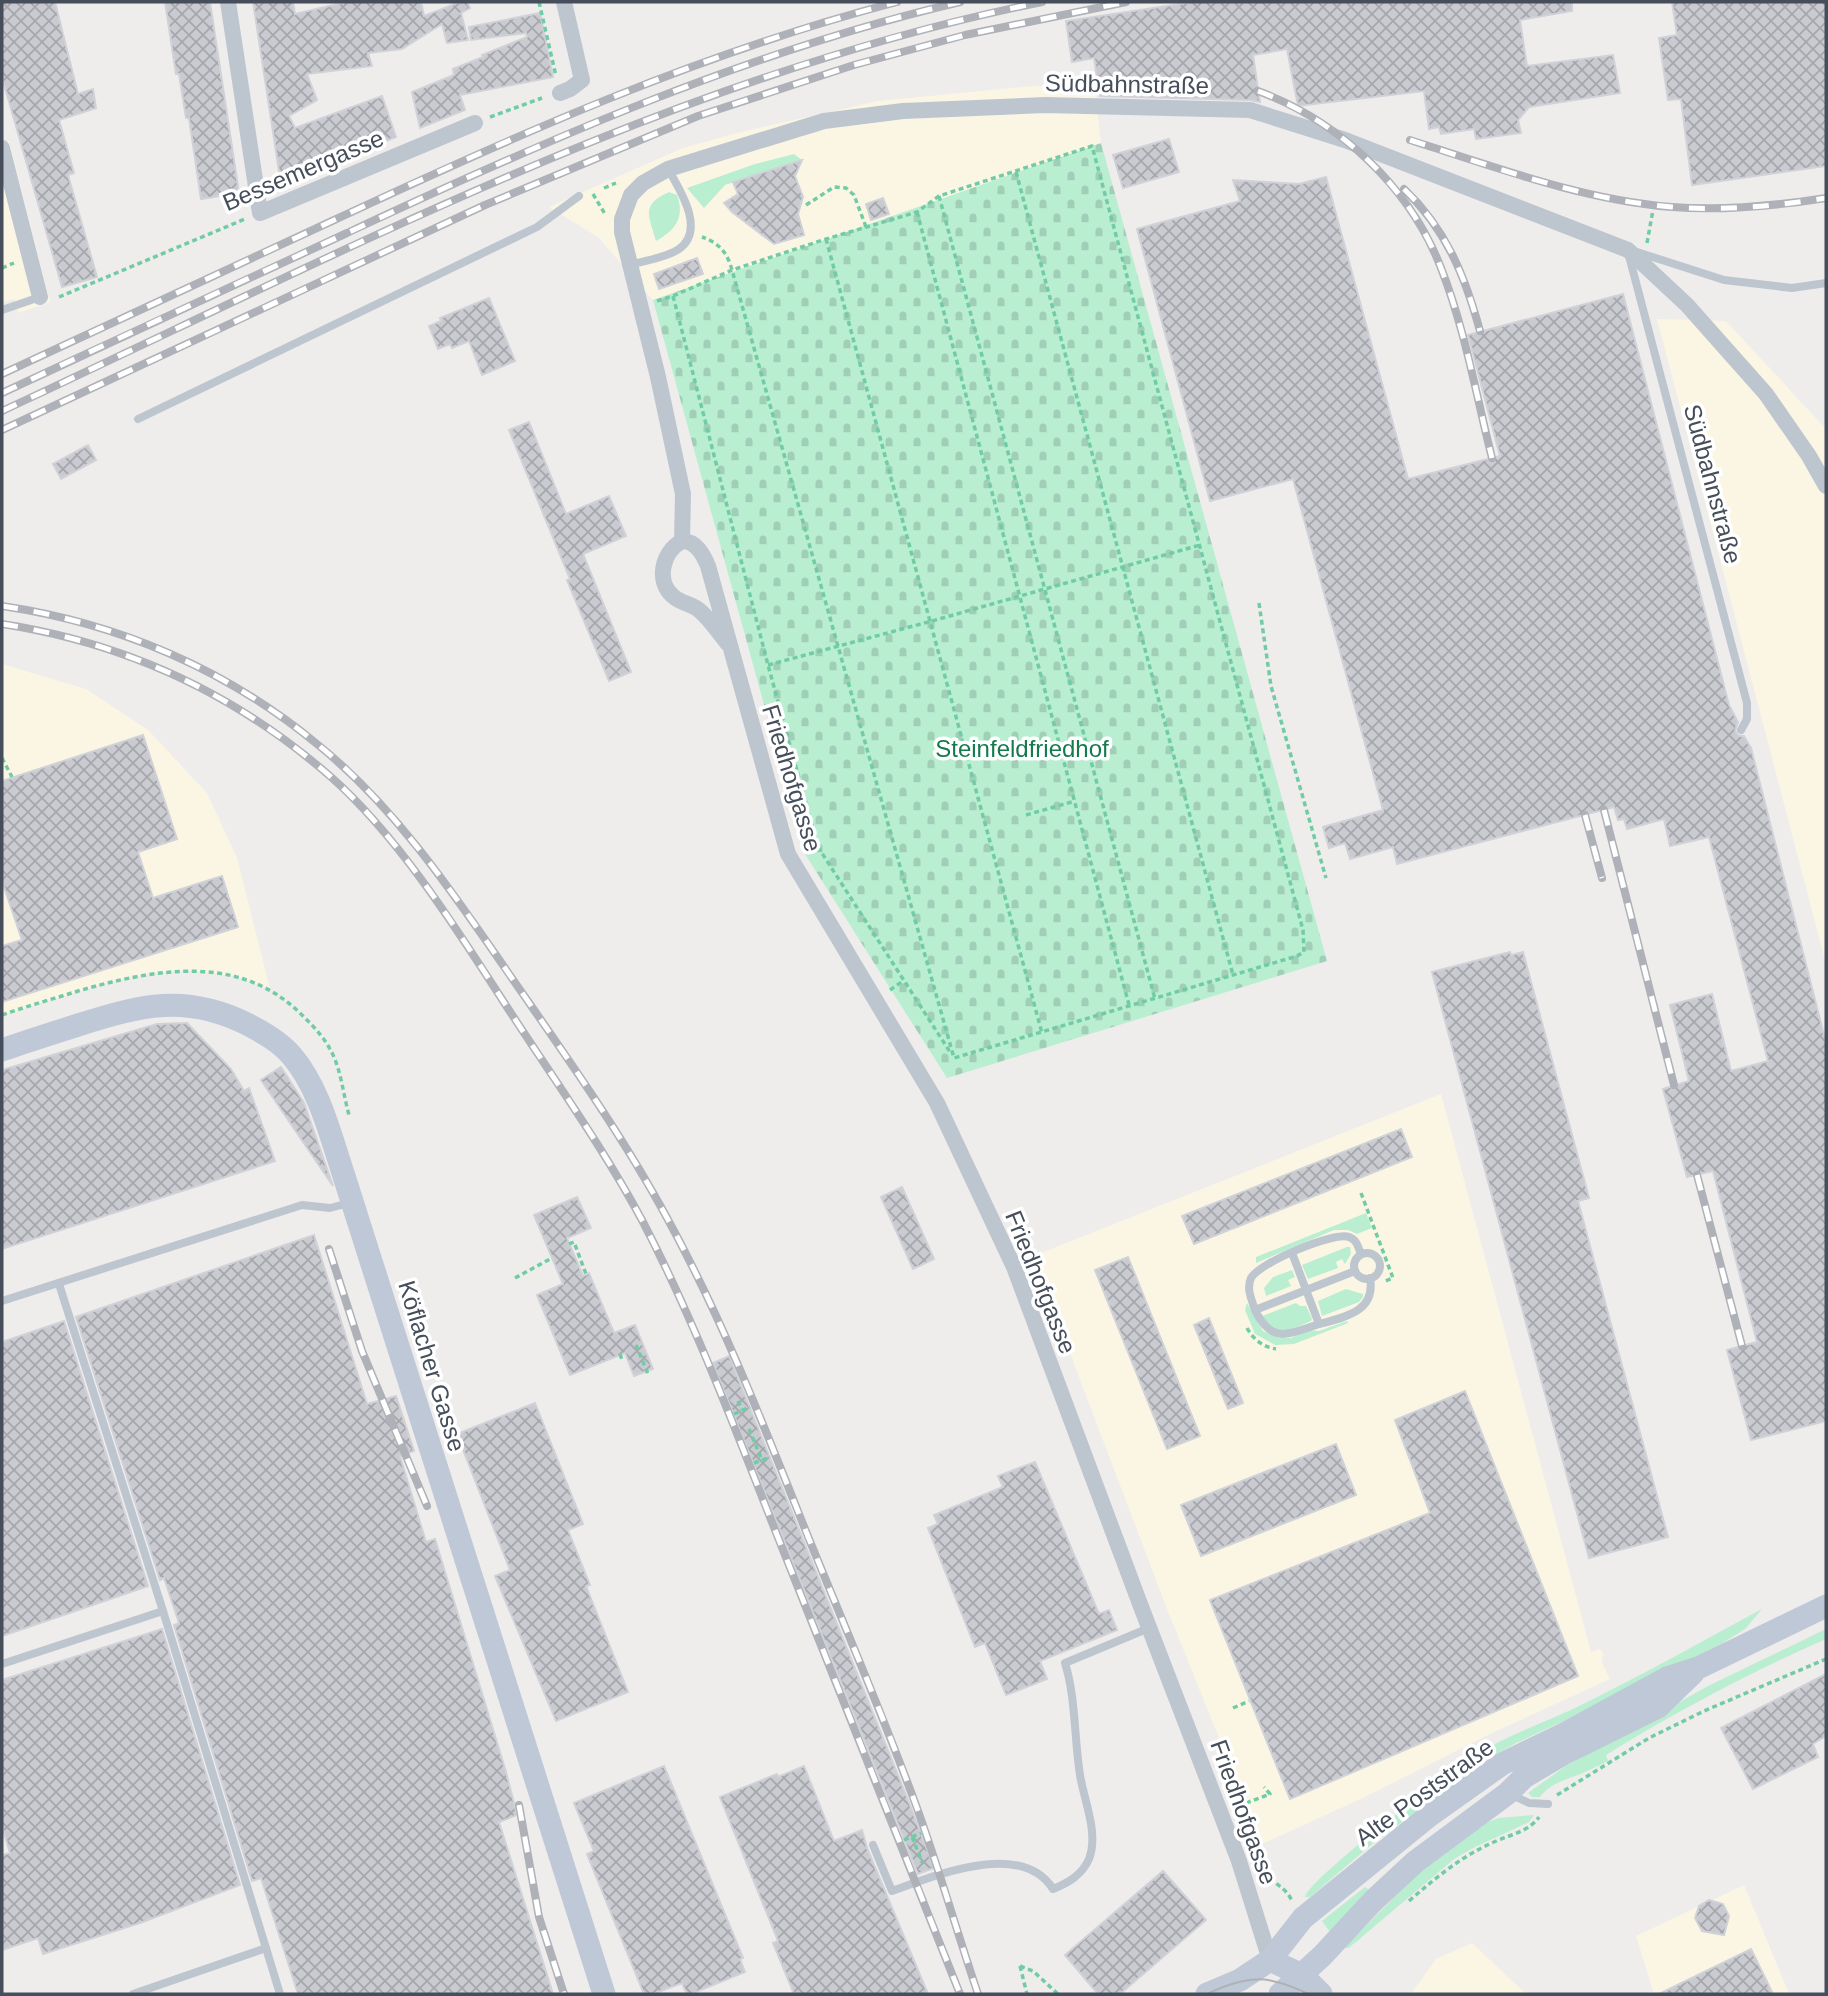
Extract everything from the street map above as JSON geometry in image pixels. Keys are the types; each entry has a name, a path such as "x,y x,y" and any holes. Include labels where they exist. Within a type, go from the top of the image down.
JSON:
{"main road":[{"name":"Köflacher Gasse","path":"4,1046 130,1008 168,1005 203,1007 226,1013 274,1039 292,1056 318,1101 352,1202 604,1994"},
{"name":"Alte Poststraße","path":"1207,1994 1240,1980 1270,1959 1303,1918 1390,1846 1467,1787 1502,1764 1667,1678 1698,1668 1826,1606"},
{"name":"Alte Poststraße","path":"1281,1994 1373,1900 1415,1862 1508,1793 1524,1777 1563,1754 1658,1707 1698,1668"},
{"path":"1270,1959 1302,1975 1321,1994"},
{"path":"1270,1959 1273,1980 1281,1994"}],"street":[{"path":"228,2 260,213"},
{"path":"560,93 582,80 564,2"},
{"name":"Südbahnstraße","path":"631,265 622,232 625,208 631,195 643,183 668,169 824,121 903,111 1045,105 1250,110 1345,140 1628,250 1687,305 1766,394 1809,456 1826,486"},
{"name":"Bessemergasse","path":"260,213 475,123"},
{"path":"3,154 40,298"},
{"path":"631,265 684,494 682,541"},
{"name":"Friedhofgasse","path":"728,644 698,608 675,598 667,590 663,568 665,559 682,541 690,542 702,553 712,579 788,854 937,1103 1008,1254 1240,1861 1270,1959"}],"lane":[{"path":"631,265 677,251 690,233 688,209 668,169"},
{"path":"138,419 537,227 579,196"},
{"name":"Südbahnstraße","path":"1628,250 1724,280 1792,288 1826,284"},
{"name":"Südbahnstraße","path":"1628,250 1747,703 1746,719 1741,730"},
{"path":"2,310 40,298"},
{"path":"2,1301 302,1205 330,1208 352,1202"},
{"path":"1361,1254 1354,1240 1341,1236 1292,1253 1258,1270 1251,1279 1249,1291 1255,1310 1263,1324 1274,1334 1290,1334 1349,1314 1367,1304 1371,1295 1370,1278"},
{"path":"1292,1253 1319,1324"},
{"path":"1361,1254 1372,1254 1383,1262 1377,1274 1370,1278 1363,1278 1355,1270 1354,1263 1361,1254"},
{"path":"1255,1310 1355,1270"},
{"path":"59,1284 163,1611 280,1994"},
{"path":"2,1664 163,1611"},
{"path":"873,1846 892,1891 957,1869 996,1864 1010,1864 1040,1874 1053,1889 1071,1881 1085,1866 1092,1844 1091,1826 1080,1777 1071,1683 1065,1663 1149,1628"},
{"path":"1508,1793 1529,1803 1548,1804"},
{"path":"133,1994 266,1948"}],"path":[{"path":"475,123 526,102 560,93 539,2"},
{"path":"641,305 673,296 732,270 917,212 939,195 1092,146 1303,930 1304,952 954,1058 818,848 673,296"},
{"path":"1016,172 1233,975"},
{"path":"806,205 834,187 846,188 854,195 866,227"},
{"path":"579,196 594,194 610,221"},
{"path":"939,195 1155,999"},
{"path":"1646,255 1653,210"},
{"path":"917,212 1129,1006"},
{"name":"Bessemergasse","path":"40,298 54,299 260,213"},
{"path":"690,233 716,243 729,258 953,1056"},
{"path":"827,239 1042,1033"},
{"path":"2,268 14,263"},
{"path":"768,665 1200,545"},
{"path":"1259,603 1271,686 1326,878"},
{"path":"2,758 12,777"},
{"path":"1026,815 1074,801"},
{"path":"1361,1193 1383,1262 1393,1278 1381,1283"},
{"path":"569,1244 574,1242 586,1274"},
{"path":"515,1278 552,1258"},
{"path":"636,1345 648,1374"},
{"path":"620,1354 622,1360"},
{"path":"738,1401 742,1410"},
{"path":"734,1413 750,1407"},
{"path":"749,1429 762,1460"},
{"path":"754,1463 770,1457"},
{"path":"1408,1901 1459,1859 1519,1833 1535,1822 1556,1795 1649,1738 1717,1705 1826,1659"},
{"path":"1233,1708 1249,1701"},
{"path":"1233,1808 1270,1794 1264,1787"},
{"path":"904,1840 921,1833"},
{"path":"912,1837 926,1872"},
{"path":"1286,1890 1293,1904"},
{"path":"1027,1994 1020,1966 1033,1971 1058,1994"}],"shaded area":[{"path":"1035,86 1095,89 1101,143 653,300 598,237 549,207 683,148 737,133 878,101"},
{"path":"9,141 50,302 18,313 15,299 2,302 2,143"},
{"path":"1657,319 1726,321 1826,429 1826,964"},
{"path":"2,664 86,689 148,730 207,793 237,858 270,989 235,976 188,970 152,973 108,982 2,1015"},
{"path":"1441,1094 1591,1652 1600,1649 1603,1653 1602,1663 1610,1679 1262,1844 1167,1609 1048,1295 1031,1257"},
{"path":"1744,1885 1789,1994 1654,1994 1636,1936"},
{"path":"1472,1943 1526,1994 1411,1994 1436,1959"}],"green space":[{"name":"Steinfeldfriedhof","path":"1101,143 1327,961 947,1078 805,854 653,300"},
{"path":"794,154 802,160 725,185 704,208 687,188 755,164"},
{"path":"669,192 677,195 679,216 674,227 656,241 649,217 650,206"},
{"path":"1366,1213 1372,1228 1357,1234 1348,1230 1334,1230 1256,1263 1256,1257"},
{"path":"1350,1247 1351,1254 1345,1264 1342,1259 1336,1262 1338,1268 1308,1279 1302,1265"},
{"path":"1292,1270 1295,1277 1288,1280 1291,1286 1266,1296 1264,1288 1273,1277"},
{"path":"1346,1289 1363,1294 1363,1297 1359,1302 1322,1316 1318,1301"},
{"path":"1247,1303 1263,1331 1279,1338 1291,1338 1309,1330 1319,1331 1347,1321 1348,1323 1294,1344 1275,1345 1255,1334 1245,1310"},
{"path":"1296,1303 1306,1306 1311,1321 1290,1330 1279,1331 1262,1316"},
{"path":"1762,1609 1745,1629 1721,1644 1486,1760 1371,1845 1310,1897 1305,1897 1333,1866 1360,1843 1480,1753 1504,1739 1621,1685"},
{"path":"1826,1629 1826,1639 1687,1708 1606,1755 1608,1761 1556,1784 1540,1797 1532,1797 1528,1793 1566,1766 1708,1686"},
{"path":"1534,1815 1529,1822 1454,1859 1356,1942 1344,1948 1416,1875 1488,1822 1499,1818"},
{"path":"1365,1887 1369,1890 1330,1932 1322,1921"}],"building":[{"path":"2,2 55,2 78,94 93,89 96,108 59,120 74,173 68,175 97,277 62,287 2,77"},
{"path":"165,2 210,2 239,193 201,199 189,118 186,118 179,74 176,74"},
{"path":"253,2 293,2 295,14 346,2 421,2 424,16 460,2 467,2 470,8 461,13 468,40 447,43 442,24 402,49 368,53 372,66 307,74 317,100 289,116 295,128 382,96 396,137 281,184"},
{"path":"1193,2 1572,2 1572,11 1520,20 1527,66 1613,55 1620,93 1529,107 1518,120 1521,133 1476,139 1474,129 1441,134 1439,127 1429,129 1424,91 1298,106 1287,49 1253,55 1260,102 1100,96 1094,58 1072,62 1066,21"},
{"path":"1672,2 1826,2 1826,166 1692,185 1681,99 1668,100 1659,38 1677,35"},
{"path":"540,13 553,77 460,95 465,110 420,128 412,92 454,75 453,69 483,57 482,55 527,37 526,33 471,40 469,27"},
{"path":"1169,139 1179,172 1123,188 1113,155"},
{"path":"802,160 795,176 803,197 798,214 804,235 774,244 724,203 738,194 733,182"},
{"path":"1326,177 1408,479 1500,456 1468,335 1623,294 1729,705 1738,722 1735,731 1739,736 1744,736 1751,748 1826,1043 1826,1421 1751,1440 1727,1350 1757,1342 1713,1171 1687,1177 1663,1089 1689,1081 1670,1005 1712,994 1731,1071 1768,1061 1709,837 1670,846 1664,819 1627,829 1624,819 1618,820 1614,807 1397,864 1393,847 1350,859 1345,843 1329,848 1323,827 1383,810 1293,479 1210,501 1137,229 1240,201 1233,180 1299,184"},
{"path":"883,198 889,214 871,220 866,204"},
{"path":"697,258 703,274 659,289 654,274"},
{"path":"489,298 515,361 482,375 469,341 452,348 450,344 438,349 429,326 441,321 440,318"},
{"path":"529,422 566,514 609,496 626,536 583,554 631,672 609,681 509,430"},
{"path":"88,445 96,460 61,479 53,464"},
{"path":"143,735 177,839 138,852 153,898 222,876 238,927 2,1002 2,946 22,940 2,881 2,781"},
{"path":"1510,952 1511,955 1523,952 1589,1198 1578,1201 1668,1537 1589,1558 1432,972"},
{"path":"187,1023 231,1069 244,1091 249,1088 275,1161 2,1249 2,1070 157,1024"},
{"path":"281,1067 304,1103 333,1186 261,1080"},
{"path":"1401,1129 1412,1157 1194,1244 1182,1216"},
{"path":"902,1187 934,1259 913,1269 881,1197"},
{"path":"577,1197 591,1228 567,1238 583,1276 589,1273 614,1333 635,1325 653,1369 634,1376 625,1353 570,1375 537,1295 563,1284 534,1215"},
{"path":"314,1235 367,1404 396,1396 414,1451 400,1456 426,1542 435,1539 506,1772 517,1815 499,1822 553,1994 298,1994 261,1878 252,1881 174,1625 179,1623 164,1578 160,1580 76,1317"},
{"path":"1128,1257 1200,1436 1167,1449 1095,1270"},
{"path":"1209,1318 1243,1403 1228,1409 1194,1325"},
{"path":"64,1321 148,1586 2,1636 2,1342"},
{"path":"729,1356 934,1868 918,1874 713,1363"},
{"path":"1465,1391 1578,1676 1290,1799 1210,1600 1430,1513 1395,1420"},
{"path":"535,1403 583,1524 568,1530 590,1585 586,1586 628,1692 556,1721 495,1576 510,1570 457,1434"},
{"path":"1336,1444 1356,1495 1201,1556 1181,1505"},
{"path":"1035,1462 1099,1614 1109,1610 1117,1630 1040,1661 1047,1679 1006,1695 985,1643 975,1647 928,1528 938,1524 934,1515 1003,1487 998,1476"},
{"path":"162,1629 240,1885 140,1923 43,1954 38,1938 2,1950 2,1855 10,1853 2,1826 2,1680"},
{"path":"1826,1674 1826,1736 1813,1744 1818,1757 1753,1789 1721,1728"},
{"path":"664,1766 743,1958 740,1959 745,1972 691,1994 687,1994 682,1983 653,1994 644,1994 587,1854 594,1851 574,1803"},
{"path":"804,1766 834,1841 862,1830 928,1994 794,1994 773,1943 778,1941 720,1797"},
{"path":"1163,1871 1206,1920 1120,1994 1098,1994 1065,1955"},
{"path":"1709,1900 1723,1904 1729,1916 1724,1935 1702,1931 1695,1918 1699,1906"},
{"path":"1751,1949 1773,1994 1659,1994 1700,1974"}],"tram line":[{"path":"1207,1994 1234,1983 1258,1979 1281,1983 1308,1994"}],"railway":[{"path":"2,374 540,127 680,71 751,46 897,2"},
{"path":"2,393 422,198 572,132 648,101 802,46 880,22 960,2"},
{"path":"2,411 383,232 511,175 640,123 772,75 906,34 1042,2"},
{"path":"2,430 485,205 698,116 854,65 965,35 1126,2"},
{"path":"1258,91 1288,104 1343,139 1391,184 1411,210 1428,238 1449,291 1492,458"},
{"path":"1410,140 1572,190 1639,203 1672,207 1730,208 1826,198"},
{"path":"1404,189 1419,204 1443,237 1468,291 1480,331"},
{"path":"2,606 87,624 129,637 208,672 282,717 346,769 374,797 425,856 471,920 613,1127 666,1216 706,1294 758,1413 891,1739 925,1831 978,1994"},
{"path":"2,624 92,644 136,659 218,697 257,721 295,747 356,801 404,856 448,917 595,1140 628,1194 663,1261 733,1423 960,1994"},
{"path":"1604,810 1674,1085"},
{"path":"1585,815 1602,878"},
{"path":"1697,1175 1742,1346"},
{"path":"329,1249 362,1351 427,1506"},
{"path":"519,1805 539,1917 564,1994"}]}
